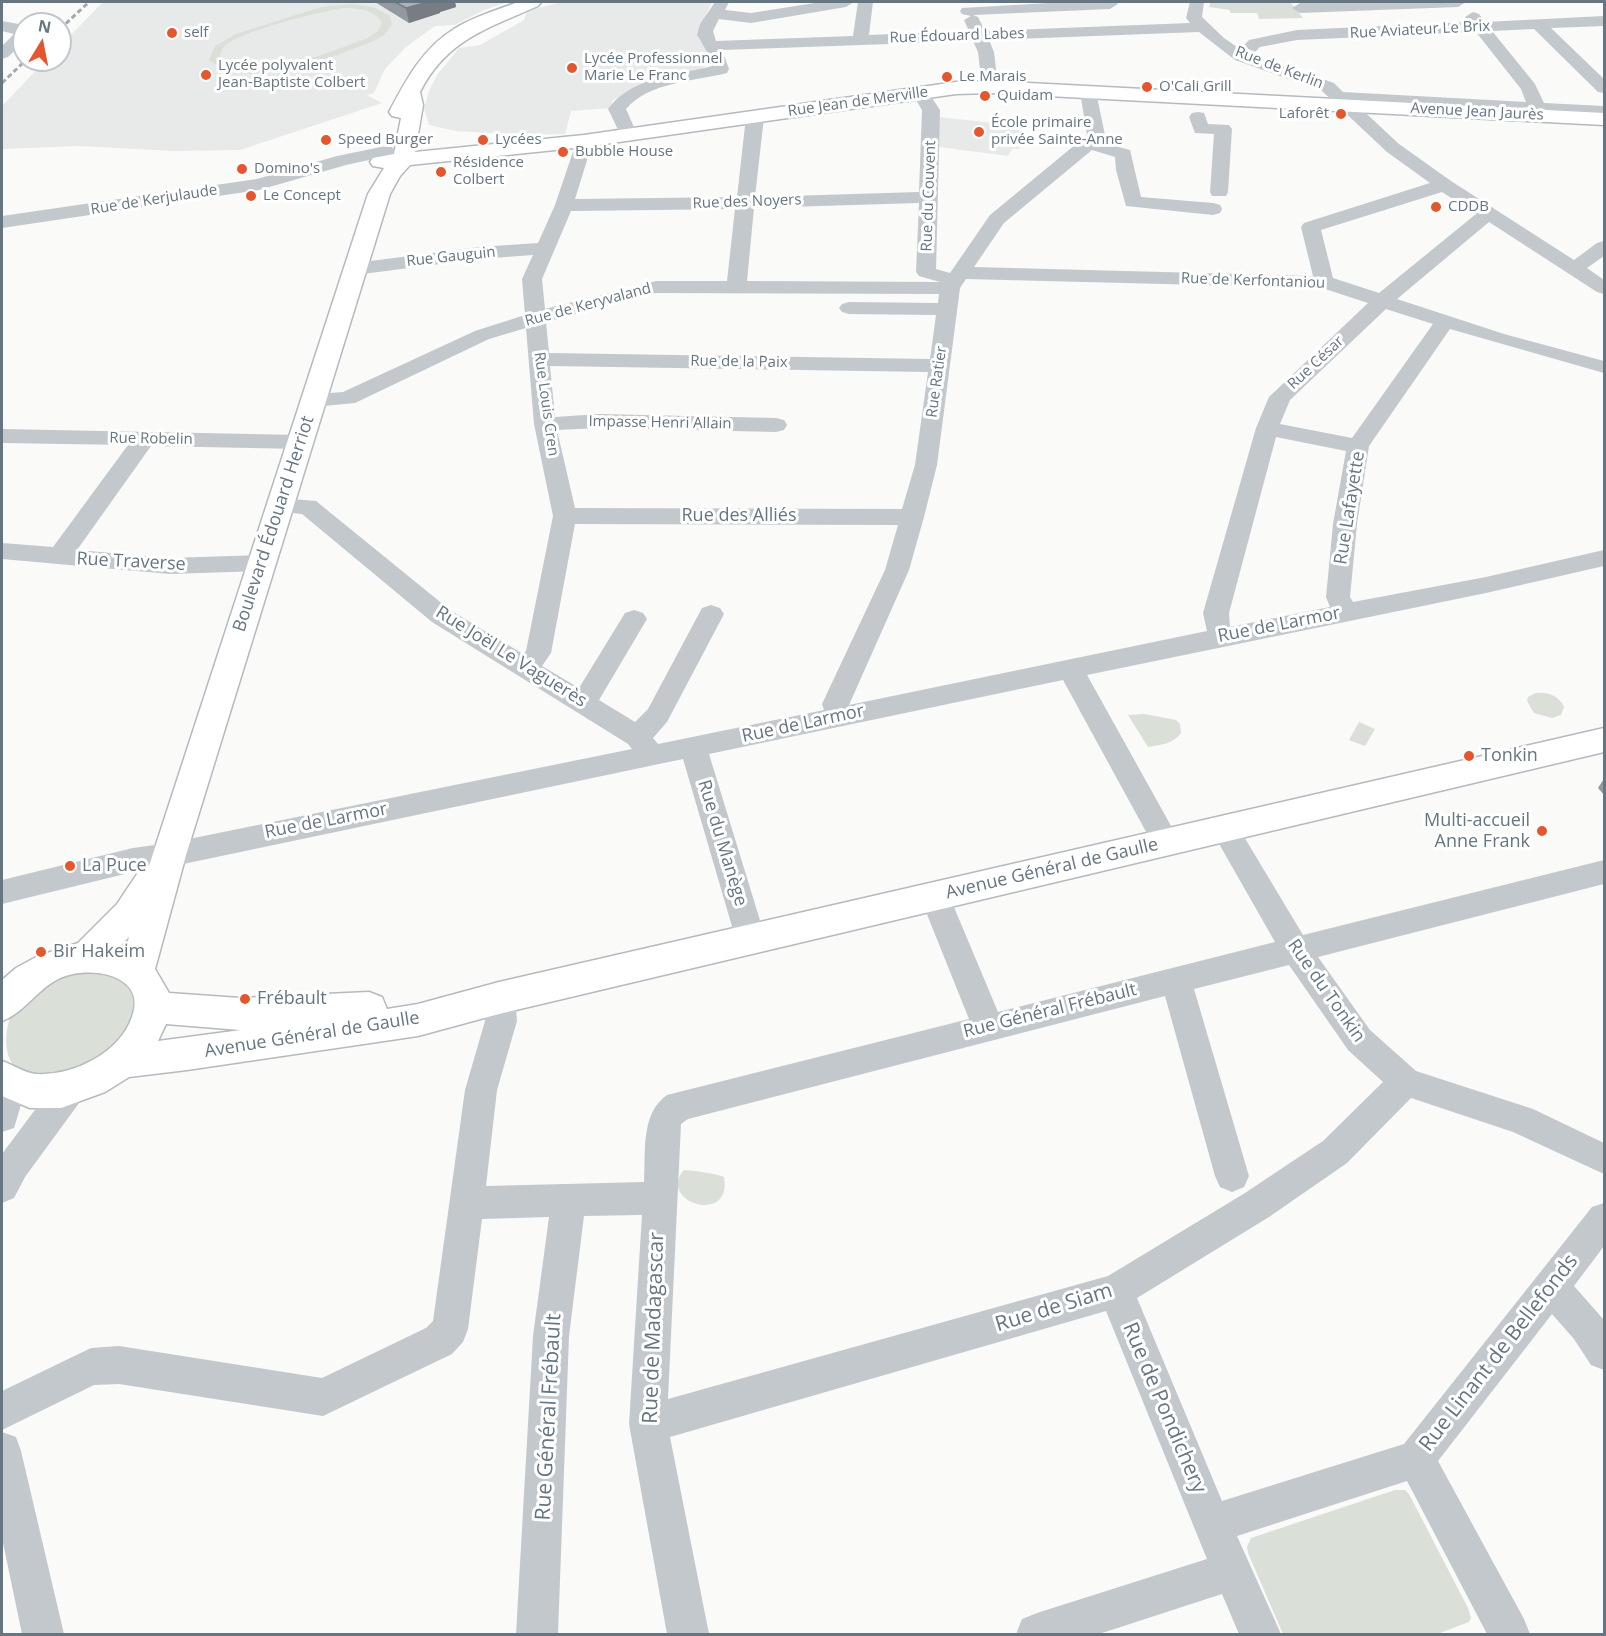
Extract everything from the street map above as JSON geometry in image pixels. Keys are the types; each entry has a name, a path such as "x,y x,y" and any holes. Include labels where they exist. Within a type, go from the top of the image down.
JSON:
{"main road":[{"name":"Boulevard Édouard Herriot","path":"137,971 169,855 379,194 394,156 402,105 419,74 434,55 461,33 532,2"},
{"name":"Rue Jean de Merville","path":"584,141 956,88 990,87 1348,105"},
{"name":"Avenue Jean Jaurès","path":"1348,105 1540,112 1605,119"},
{"name":"Rue de Kerjulaude","path":"394,156 584,141"},
{"name":"Avenue Général de Gaulle","path":"122,1061 418,1020 499,998 1605,741"},
{"name":"Boulevard Édouard Herriot","path":"87,957 129,914 169,855"},
{"path":"2,1005 16,989 38,973 62,962 87,957 115,960 137,971 150,991 152,1007 143,1035 122,1061 89,1083 49,1093 28,1091 5,1094"},
{"name":"Avenue Général de Gaulle","path":"152,1007 250,1014 499,998"}],"street":[{"path":"628,134 617,109 621,102 631,95 675,78 706,74 721,69 721,59 706,40 705,32 718,8 751,18 846,2"},
{"path":"860,40 865,2"},
{"path":"1197,2 1194,18 1202,27"},
{"path":"1300,8 1459,2 1482,27 1529,88 1540,112 1605,111"},
{"path":"990,87 988,61 966,6 1110,4"},
{"name":"Rue Aviateur Le Brix","path":"1241,57 1255,43 1297,36 1605,21"},
{"path":"1538,24 1605,88"},
{"path":"2,26 20,29 23,34 2,54"},
{"name":"Rue Édouard Labes","path":"712,46 1202,27"},
{"name":"Rue de Kerlin","path":"1202,27 1241,57 1329,87 1393,148 1444,185 1605,288"},
{"path":"1088,92 1096,135 1089,144 1124,154 1125,170 1133,202 1216,200 1223,129 1201,129 1197,117"},
{"name":"Rue du Couvent","path":"920,93 931,110 926,272 953,287"},
{"path":"1348,105 1605,126"},
{"path":"736,287 755,117"},
{"name":"Rue Louis Cren","path":"525,669 538,653 565,516 545,424 532,279 564,205 584,141"},
{"name":"Rue Ratier","path":"840,716 835,704 897,570 926,465 939,366 953,287 997,219 1089,144"},
{"name":"Rue de Kerjulaude","path":"2,222 259,184 304,170 316,171 394,156"},
{"path":"1324,282 1311,227 1444,185"},
{"name":"Rue des Noyers","path":"564,205 929,197"},
{"name":"Rue César","path":"1223,637 1217,626 1216,613 1267,428 1280,397 1383,300 1488,213"},
{"path":"1575,268 1605,247"},
{"name":"Rue Gauguin","path":"355,269 479,253 547,248"},
{"name":"Rue de Kerfontaniou","path":"953,287 1324,282 1497,339 1605,367"},
{"name":"Rue de Keryvaland","path":"313,400 347,398 482,335 656,286 953,287"},
{"path":"849,308 953,287"},
{"name":"Rue Lafayette","path":"1345,612 1338,597 1345,524 1358,446 1445,321"},
{"name":"Rue de la Paix","path":"538,359 939,366"},
{"name":"Impasse Henri Allain","path":"545,424 599,421 776,425"},
{"path":"1267,428 1358,446"},
{"name":"Rue Robelin","path":"2,436 300,442"},
{"path":"60,557 144,439"},
{"name":"Rue Joël Le Vaguerès","path":"280,506 308,506 441,616 525,669 584,702 645,746"},
{"name":"Rue des Alliés","path":"565,516 912,517"},
{"name":"Rue Traverse","path":"2,551 170,566 262,563"},
{"name":"Rue de Larmor","path":"2,892 133,860 169,855 645,746 693,746 1486,585 1605,558"},
{"path":"645,746 658,715 711,614"},
{"path":"584,702 634,619"},
{"path":"1070,668 1166,842"},
{"name":"Rue du Manège","path":"693,746 752,940"},
{"name":"Rue du Tonkin","path":"1224,828 1295,949 1359,1040 1405,1082 1521,1120 1605,1159"},
{"name":"Rue Général Frébault","path":"660,1198 664,1123 669,1113 679,1106 1605,872"},
{"path":"935,897 988,1027"},
{"path":"1176,979 1232,1176"},
{"path":"2,1411 91,1368 119,1365 323,1397 439,1341 450,1329 481,1090 501,1021 499,998"},
{"name":"Rue de Siam","path":"648,1424 1116,1291 1257,1205 1335,1152 1405,1082"},
{"path":"2,1186 12,1166 70,1089"},
{"path":"467,1203 660,1198"},
{"name":"Rue de Madagascar","path":"660,1198 648,1424 688,1635"},
{"name":"Rue Général Frébault","path":"537,1635 552,1336 569,1200"},
{"name":"Rue Linant de Bellefonds","path":"1416,1459 1605,1219"},
{"path":"1551,1289 1565,1300 1587,1325 1605,1352"},
{"name":"Rue de Pondichery","path":"1116,1291 1260,1635"},
{"path":"2,1450 43,1635"},
{"path":"1212,1524 1416,1459 1509,1635"},
{"path":"1037,1635 1232,1571"}],"shaded area":[{"name":"Lycée polyvalent Jean-Baptiste Colbert","path":"103,2 507,2 484,10 455,25 435,26 406,47 385,69 374,93 367,95 382,103 240,150 174,151 79,146 2,149 2,106 35,72 72,72 72,34"},
{"name":"Lycée Professionnel Marie Le Franc","path":"561,2 712,2 700,27 698,38 711,57 710,64 697,71 652,82 612,101 611,108 571,111 565,134 524,135 456,131 429,125 424,108 429,91 437,75 459,48 480,45 524,20 527,11"},
{"path":"1211,2 1300,2 1291,3 1303,18 1259,19 1257,13 1230,13 1230,10 1209,7"},
{"path":"351,4 373,7 390,16 392,25 384,35 371,42 289,69 266,73 245,73 225,69 209,60 215,46 236,34 321,7","holes":["346,8 366,10 375,14 382,22 378,31 368,38 314,58 267,69 247,69 230,65 220,55 227,44 266,27"]},
{"name":"École primaire privée Sainte-Anne","path":"939,117 1021,126 1013,146 1020,147 1012,149 1008,156 939,147"},
{"path":"1536,693 1556,697 1564,707 1561,715 1552,718 1534,713 1527,701 1528,697"},
{"path":"1144,714 1176,720 1180,724 1181,733 1170,742 1148,747 1128,715"},
{"path":"1359,722 1375,729 1365,746 1349,740"},
{"path":"68,970 117,971 141,1001 112,1058 42,1079 19,1070 11,1061 6,1044 8,1025 11,1015 21,1000"},
{"path":"684,1170 724,1177 724,1192 718,1201 708,1205 697,1204 687,1199 680,1191 678,1181"},
{"path":"1395,1490 1405,1490 1409,1494 1468,1608 1471,1618 1469,1622 1437,1634 1283,1634 1248,1553 1247,1547 1251,1538"}],"building":[{"path":"395,2 428,2 406,8"}],"railway":[{"path":"72,18 89,2"},
{"path":"2,83 13,72"}],"place":[{"name":"self","path":"172,33"},
{"name":"Lycée Professionnel Marie Le Franc","path":"572,68"},
{"name":"Lycée polyvalent Jean-Baptiste Colbert","path":"206,75"},
{"name":"Le Marais","path":"947,77"},
{"name":"O'Cali Grill","path":"1147,87"},
{"name":"Quidam","path":"985,96"},
{"name":"Laforêt","path":"1341,114"},
{"name":"École primaire privée Sainte-Anne","path":"979,132"},
{"name":"Speed Burger","path":"326,140"},
{"name":"Lycées","path":"483,140"},
{"name":"Bubble House","path":"563,152"},
{"name":"Domino's","path":"242,169"},
{"name":"Résidence Colbert","path":"441,172"},
{"name":"Le Concept","path":"251,196"},
{"name":"CDDB","path":"1436,207"},
{"name":"Tonkin","path":"1469,756"},
{"name":"Multi-accueil Anne Frank","path":"1542,831"},
{"name":"La Puce","path":"70,866"},
{"name":"Bir Hakeim","path":"41,952"},
{"name":"Frébault","path":"245,999"}]}
